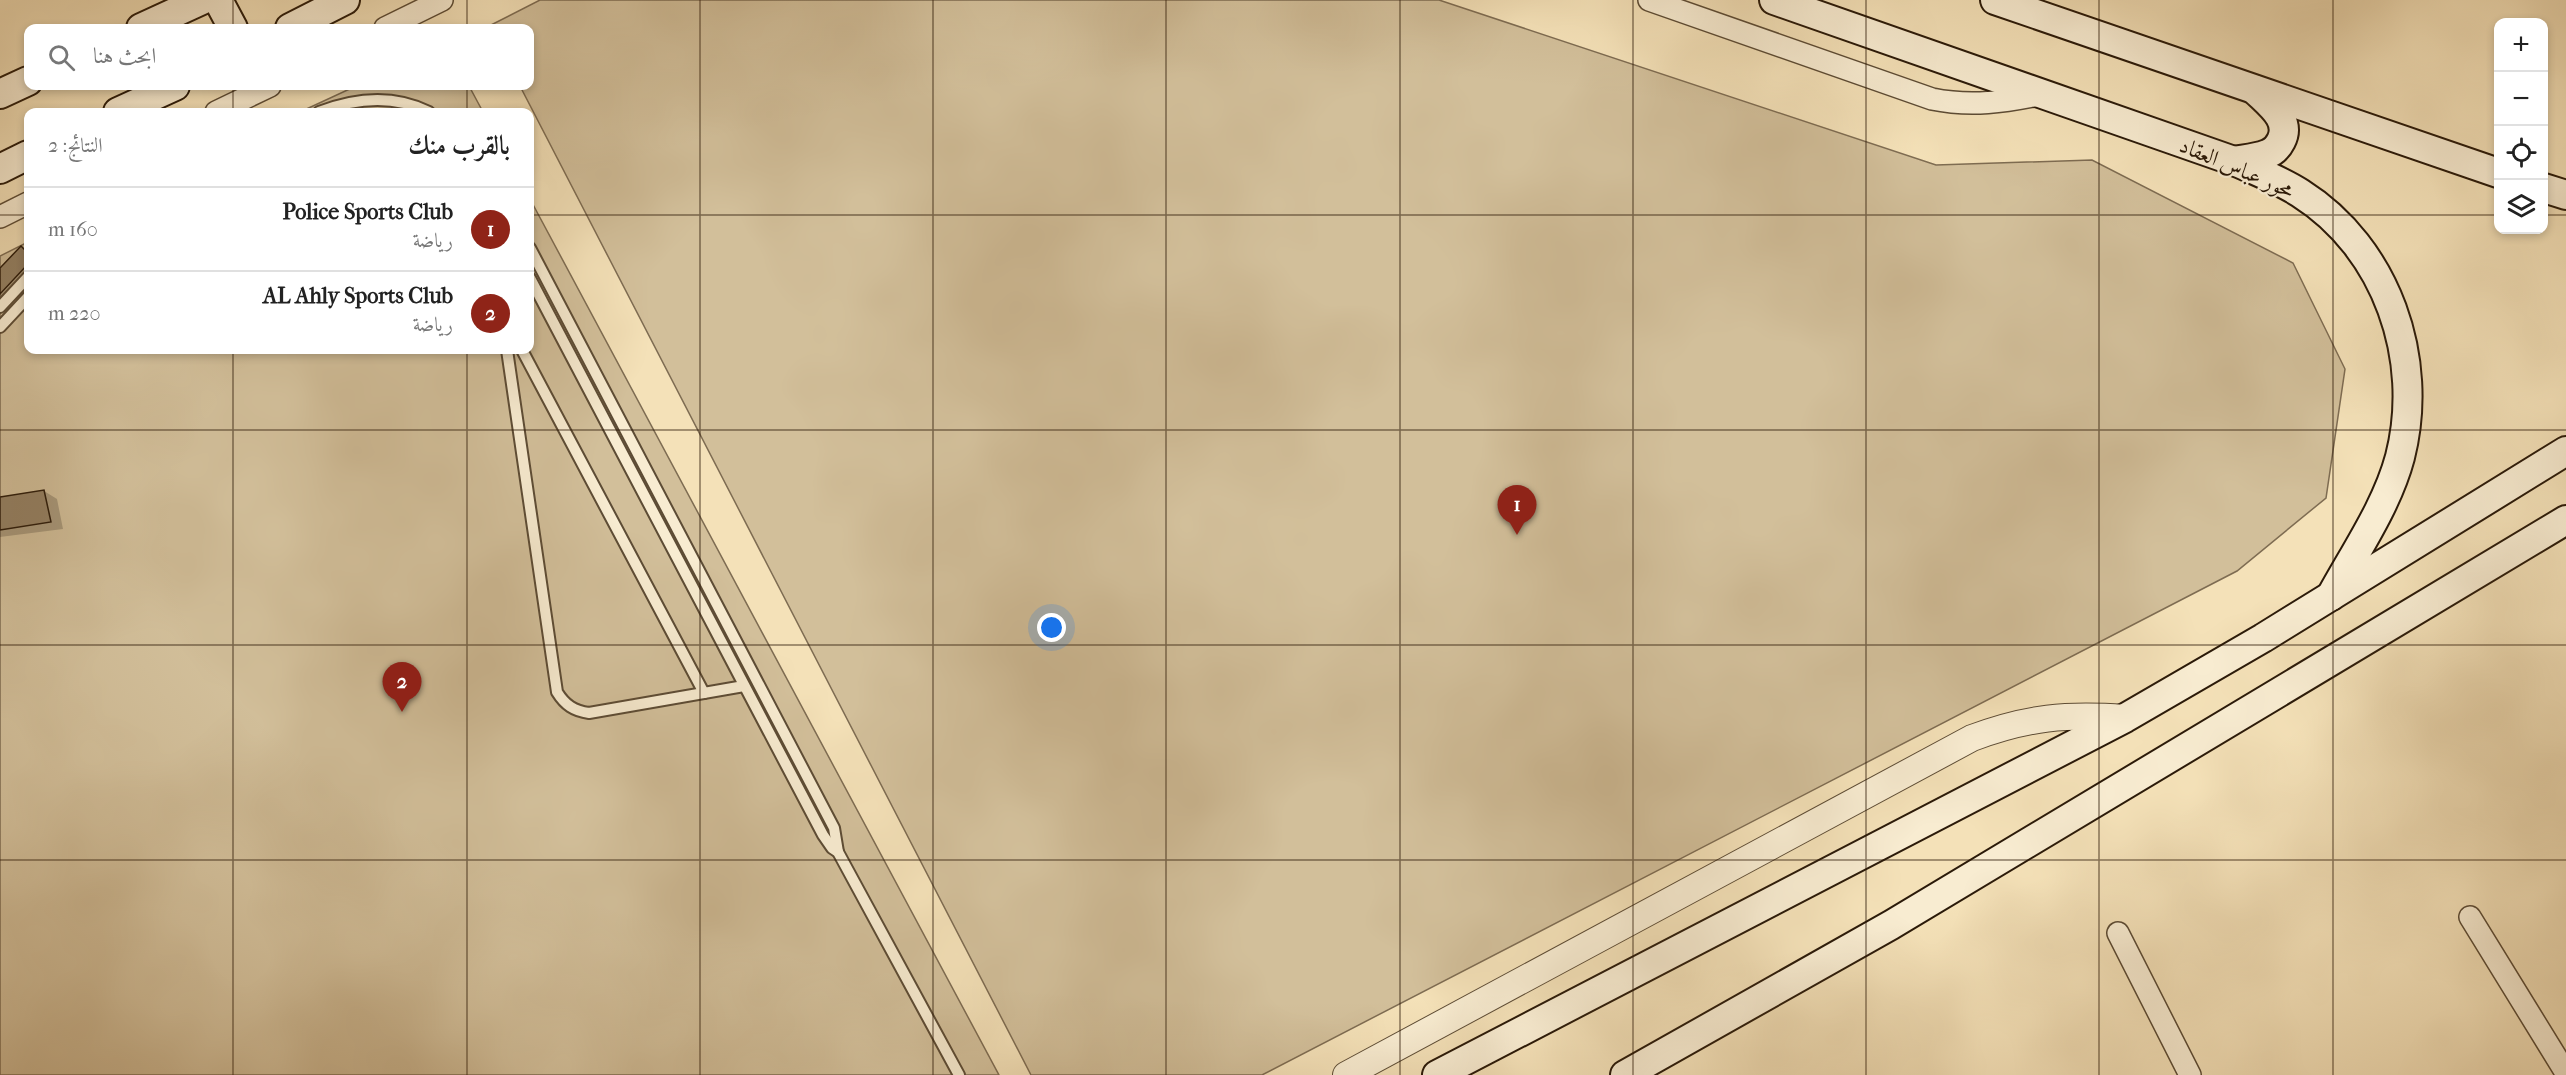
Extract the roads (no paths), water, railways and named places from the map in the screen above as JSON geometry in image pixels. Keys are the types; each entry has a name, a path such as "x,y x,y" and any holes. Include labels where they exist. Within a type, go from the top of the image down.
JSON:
{"main road":[{"path":"150,24 202,0"},
{"path":"219,0 231,24"},
{"path":"298,24 345,0"},
{"name":"محور عباس العقاد","path":"1774,0 2235,161 2300,192 2347,233 2372,267 2391,304 2402,336 2408,416 2400,458 2387,494 2329,598"},
{"path":"1995,0 2494,171"},
{"path":"0,94 24,83"},
{"path":"2235,161 2270,153 2283,137 2282,119 2254,89"},
{"path":"127,108 166,90"},
{"path":"0,169 24,157"},
{"path":"2548,189 2566,195"},
{"path":"1437,1075 2125,718 2329,598 2566,451"},
{"path":"1625,1075 1891,925 2566,520"}],"street":[{"path":"393,24 442,0"},
{"path":"1648,0 1932,99 1959,104 1987,104 2043,94"},
{"path":"224,108 262,90"},
{"path":"0,216 24,205"},
{"path":"1346,1075 1972,738 2032,719 2063,716 2125,718"},
{"path":"2470,917 2566,1073"},
{"path":"2118,933 2190,1075"}],"lane":[{"path":"331,108 352,101 368,99 398,102 417,108"},
{"path":"534,256 834,828 838,852 959,1075"},
{"path":"0,307 24,281"},
{"path":"534,286 823,836 838,852"},
{"path":"534,302 540,298"},
{"path":"0,327 24,301"},
{"path":"508,354 557,692 561,699 573,709 589,713 744,686"},
{"path":"524,354 704,693"}],"place":[{"name":"Police Sports Club","path":"1517,535"},
{"name":"AL Ahly Sports Club","path":"402,712"}]}
